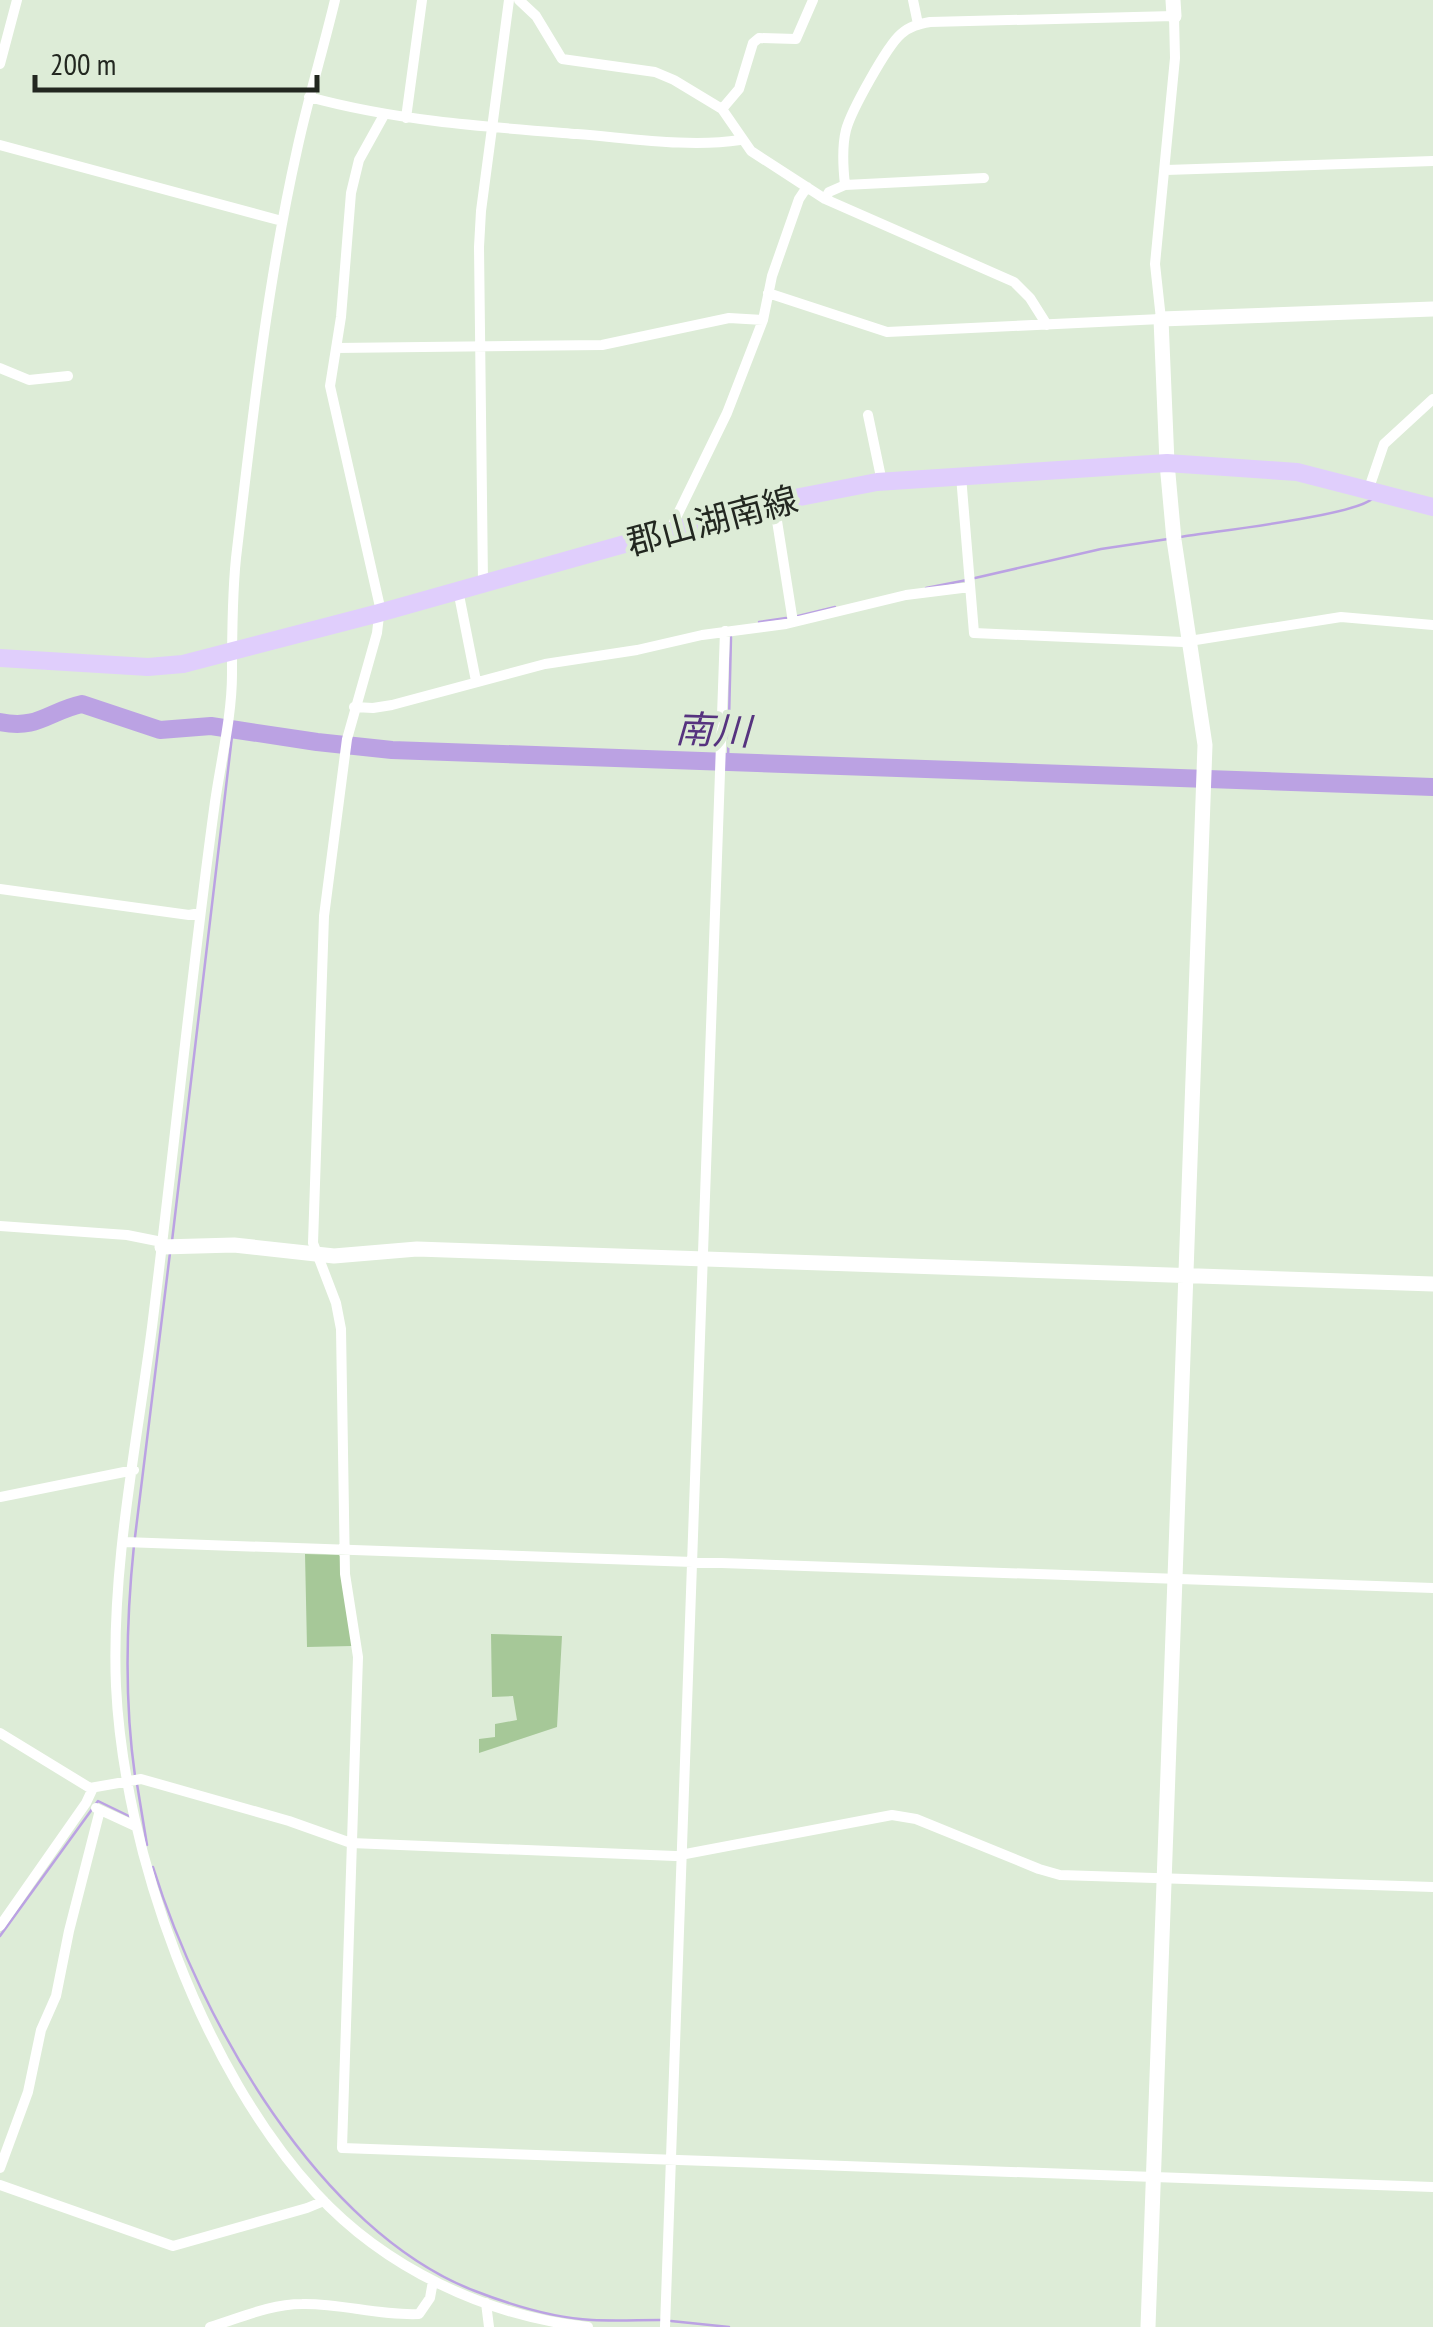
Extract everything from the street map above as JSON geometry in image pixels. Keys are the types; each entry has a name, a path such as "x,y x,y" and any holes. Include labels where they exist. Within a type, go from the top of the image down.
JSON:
{"main road":[{"name":"郡山湖南線","path":"0,658 148,666 183,664 774,502 822,490 882,482 1167,463 1296,472 1433,507"}],"street":[{"path":"0,64 17,0"},
{"path":"335,0 282,221 235,566 232,677 134,1470 116,1675 133,1780 135,1826 174,1950 202,2016 272,2138 324,2200 382,2250 433,2281 540,2320 588,2327"},
{"path":"406,118 422,0"},
{"path":"483,583 481,211 509,0"},
{"path":"519,0 536,16 562,60 655,72 696,91 722,109 740,140 757,156 825,198 1014,282 1030,298 1047,326"},
{"path":"722,109 739,89 753,43 759,38 796,40 812,0"},
{"path":"913,0 918,24"},
{"path":"845,184 847,126 897,38 918,24 1174,8 1176,58 1155,264 1162,319 1174,540 1203,720 1204,769 1148,2327"},
{"path":"309,98 384,115 492,128 637,140 740,140"},
{"path":"384,115 358,160 350,193 330,386 380,604 377,633 346,739 324,916 313,1243 336,1303 341,1329 345,1552 358,1656 342,2148 1433,2186"},
{"path":"0,145 282,221"},
{"path":"1166,170 1433,161"},
{"path":"825,198 845,184 984,178"},
{"path":"670,530 727,413 763,320 799,199 807,187"},
{"path":"768,293 881,331 910,333 1433,309"},
{"path":"336,348 602,344 729,318 763,320"},
{"path":"0,368 28,380 68,376"},
{"path":"1368,491 1384,444 1433,399"},
{"path":"868,414 882,482"},
{"path":"961,476 974,633 1190,641 1341,617 1433,625"},
{"path":"774,502 792,622"},
{"path":"354,707 392,704 544,664 970,587"},
{"path":"458,590 476,681"},
{"path":"665,2327 725,631"},
{"path":"0,889 188,915 200,913"},
{"path":"0,1226 127,1236 162,1244 234,1245 347,1255 417,1248 1433,1284"},
{"path":"0,1497 134,1470"},
{"path":"130,1543 1433,1588"},
{"path":"0,1734 93,1788 133,1780 288,1820 351,1844 682,1855 878,1816 904,1816 1049,1872 1433,1888"},
{"path":"0,1926 93,1788"},
{"path":"86,1803 135,1826"},
{"path":"0,2168 28,2092 41,2030 56,1996 68,1931 100,1810"},
{"path":"0,2185 172,2246 324,2200"},
{"path":"210,2327 268,2308 300,2304 419,2314 430,2298 433,2281"},
{"path":"486,2303 490,2327"}],"green space":[{"path":"305,1554 341,1558 352,1646 307,1647"},
{"path":"491,1634 562,1636 557,1727 479,1753 479,1739 495,1737 495,1724 517,1720 513,1696 492,1697"}],"waterway":[{"path":"1181,537 1312,517 1372,499"},
{"path":"975,578 1101,549 1168,539"},
{"path":"926,588 967,580"},
{"path":"794,617 835,607"},
{"path":"759,622 786,618"},
{"path":"728,761 731,637"},
{"name":"南川","path":"0,722 34,722 82,704 160,730 211,726 392,750 1433,787"},
{"path":"172,1241 233,728"},
{"path":"135,1537 170,1253"},
{"path":"134,1545 127,1661 135,1776"},
{"path":"137,1784 147,1845"},
{"path":"0,1936 98,1801 131,1817"},
{"path":"153,1867 201,1989 234,2052 273,2114 317,2171 365,2221 418,2262 503,2301 577,2319 661,2320"},
{"path":"671,2321 729,2327"}]}
